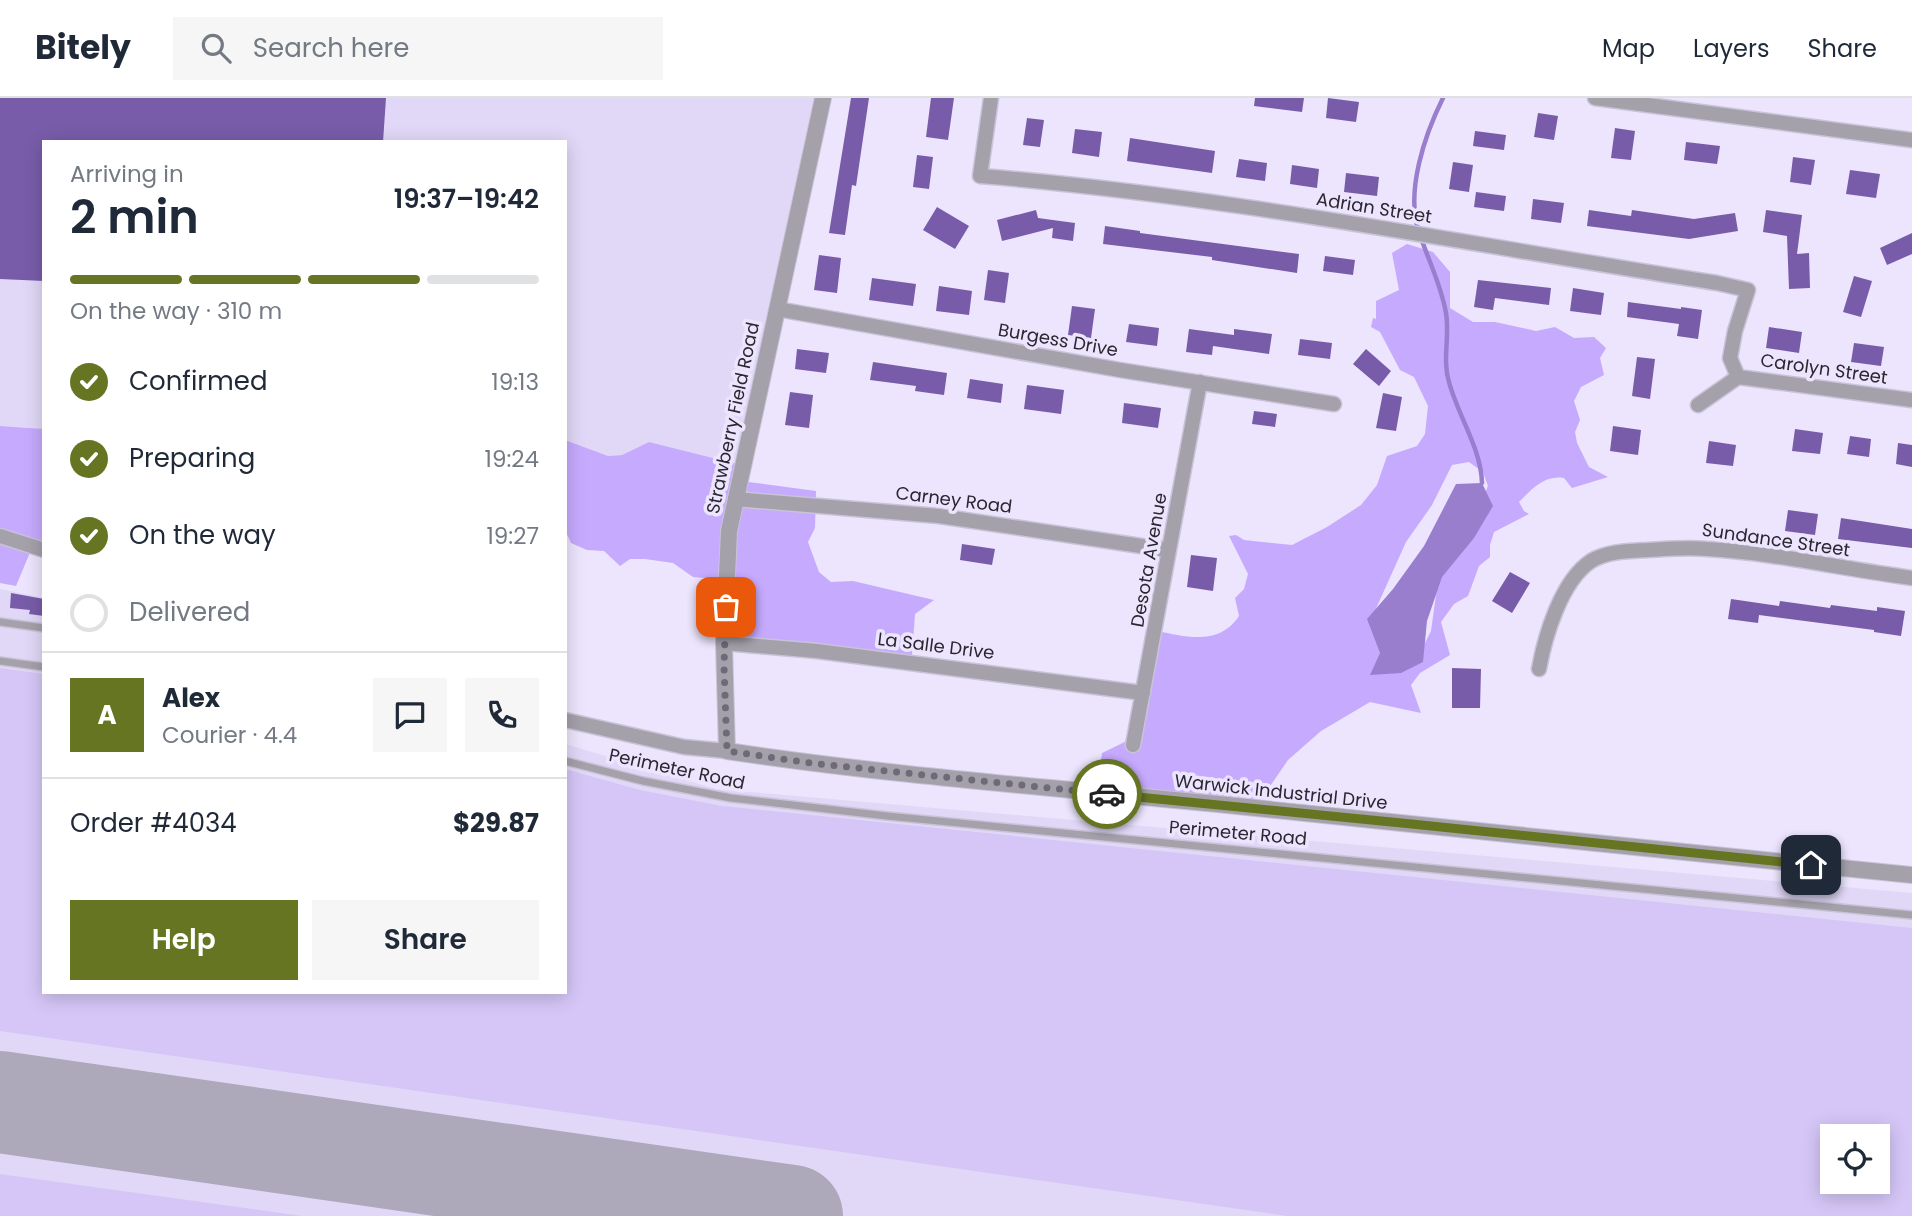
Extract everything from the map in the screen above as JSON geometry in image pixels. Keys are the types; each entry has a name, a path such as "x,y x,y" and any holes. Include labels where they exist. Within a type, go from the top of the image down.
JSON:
{"street":[{"name":"Strawberry Field Road","path":"727,751 724,643 726,556 735,499 823,98"},
{"name":"Adrian Street","path":"990,98 980,176 1064,183 1419,233 1748,290 1730,358 1738,377"},
{"path":"1595,98 1912,140"},
{"name":"Burgess Drive","path":"776,309 963,343 1334,404"},
{"name":"Carolyn Street","path":"1698,405 1738,377 1912,400"},
{"name":"Desota Avenue","path":"1133,745 1200,382"},
{"name":"Carney Road","path":"735,499 939,516 1168,550"},
{"path":"0,536 42,549"},
{"name":"Sundance Street","path":"1539,669 1549,624 1559,604 1580,572 1591,561 1606,555 1667,548 1705,548 1752,552 1912,578"},
{"name":"La Salle Drive","path":"724,643 842,654 1143,693"},
{"name":"Warwick Industrial Drive","path":"567,720 684,747 994,783 1912,875"}],"lane":[{"path":"0,622 42,628"},
{"path":"0,661 42,667"},
{"name":"Perimeter Road","path":"567,762 643,781 731,798 901,817 1912,915"}],"shaded area":[{"path":"0,98 822,98 737,464 649,442 622,455 608,456 567,441 567,140 42,140 42,429 0,426"},
{"path":"1407,244 1433,252 1450,272 1450,308 1473,322 1495,322 1536,331 1555,327 1574,338 1594,337 1606,348 1600,358 1604,375 1581,387 1574,401 1580,420 1575,432 1577,443 1589,467 1608,477 1572,488 1564,478 1544,481 1519,502 1529,514 1494,532 1490,557 1479,566 1468,596 1454,604 1441,622 1450,655 1420,673 1411,685 1421,713 1370,702 1321,731 1288,760 1255,808 1097,792 1102,753 1135,737 1157,631 1191,637 1212,636 1231,626 1239,616 1235,598 1244,589 1248,574 1229,536 1292,545 1327,527 1361,505 1377,485 1387,456 1417,446 1425,434 1428,406 1414,377 1400,370 1380,332 1371,327 1373,318 1376,319 1376,301 1399,290 1392,253","holes":["1469,462 1483,472 1488,486 1474,518 1441,577 1431,631 1424,645 1370,622 1406,542 1432,505 1452,465"]},
{"path":"0,426 42,429 42,551 31,550 16,586 0,583"},
{"path":"567,441 608,456 622,455 649,442 737,464 741,481 816,491 815,528 808,542 819,572 831,582 853,581 934,600 915,614 912,655 906,657 726,636 727,580 693,577 673,563 645,559 630,559 620,566 604,551 587,550 571,543 567,534"},
{"path":"1482,483 1493,506 1474,538 1442,577 1427,621 1423,662 1401,673 1370,675 1380,653 1367,619 1424,546 1456,484"},
{"path":"0,589 42,598 42,994 567,994 567,745 716,789 1912,893 1912,1216 0,1216"},
{"path":"0,668 42,674 42,994 567,994 567,770 640,790 722,806 1912,928 1912,1216 1287,1216 0,1031"},
{"path":"0,1174 302,1216 0,1216"}],"building":[{"path":"0,98 386,98 383,140 42,140 42,281 0,279"},
{"path":"851,98 869,98 856,186 852,185 845,235 829,233"},
{"path":"931,98 954,98 948,140 926,137"},
{"path":"1255,98 1304,98 1302,112 1254,106"},
{"path":"1328,98 1359,102 1356,122 1326,118"},
{"path":"1538,113 1558,116 1554,140 1534,137"},
{"path":"1027,118 1044,120 1040,147 1023,145"},
{"path":"1615,128 1635,131 1631,160 1611,158"},
{"path":"1075,129 1102,132 1099,157 1072,153"},
{"path":"1475,131 1506,135 1504,150 1473,146"},
{"path":"1130,138 1215,151 1212,173 1127,161"},
{"path":"1686,142 1720,146 1717,164 1684,160"},
{"path":"917,155 933,157 929,189 913,187"},
{"path":"1793,157 1815,160 1811,185 1790,182"},
{"path":"1239,159 1267,163 1265,181 1236,177"},
{"path":"1453,162 1473,165 1469,192 1449,189"},
{"path":"1292,165 1319,169 1317,188 1290,184"},
{"path":"1850,170 1880,174 1876,198 1846,194"},
{"path":"1346,173 1379,177 1377,196 1344,192"},
{"path":"1476,192 1506,196 1504,211 1474,207"},
{"path":"1533,199 1564,203 1561,223 1531,219"},
{"path":"937,207 969,226 955,249 923,230"},
{"path":"1036,210 1038,218 1075,223 1073,241 1052,238 1053,228 1002,241 997,220"},
{"path":"1589,210 1631,216 1632,210 1694,219 1735,213 1738,231 1689,239 1587,226"},
{"path":"1766,210 1802,215 1797,254 1809,253 1810,288 1789,289 1787,236 1763,232"},
{"path":"1105,226 1299,254 1297,273 1212,260 1212,257 1103,244"},
{"path":"1912,233 1912,254 1887,265 1880,248"},
{"path":"819,255 841,258 837,293 814,290"},
{"path":"1325,256 1355,260 1353,275 1323,271"},
{"path":"988,270 1009,273 1005,303 984,300"},
{"path":"1854,276 1872,281 1861,317 1843,312"},
{"path":"872,278 916,284 913,306 869,300"},
{"path":"1478,280 1551,288 1549,305 1495,298 1493,310 1474,307"},
{"path":"939,286 972,291 969,315 936,311"},
{"path":"1573,288 1604,293 1601,315 1570,311"},
{"path":"1628,302 1702,310 1698,339 1677,336 1679,324 1627,317"},
{"path":"1072,306 1095,309 1091,338 1068,335"},
{"path":"1129,324 1159,328 1157,346 1126,342"},
{"path":"1769,327 1802,332 1799,353 1766,348"},
{"path":"1189,329 1234,335 1234,329 1272,334 1269,354 1213,346 1212,355 1186,352"},
{"path":"1300,339 1332,343 1330,359 1298,355"},
{"path":"1854,343 1884,347 1881,366 1851,362"},
{"path":"797,349 829,353 826,373 795,369"},
{"path":"1366,349 1391,371 1379,386 1353,364"},
{"path":"1637,357 1655,359 1650,399 1632,396"},
{"path":"873,362 947,373 944,395 915,391 916,386 870,380"},
{"path":"970,379 1003,384 1001,403 967,398"},
{"path":"1027,385 1064,390 1061,414 1024,409"},
{"path":"790,392 813,395 809,428 785,425"},
{"path":"1383,393 1402,397 1396,431 1376,428"},
{"path":"1124,403 1161,408 1158,428 1122,423"},
{"path":"1254,411 1277,414 1275,427 1252,424"},
{"path":"1613,426 1641,430 1638,455 1610,451"},
{"path":"1795,429 1823,433 1820,454 1792,451"},
{"path":"1850,436 1871,439 1869,457 1847,454"},
{"path":"1709,441 1736,445 1733,466 1706,463"},
{"path":"1898,443 1912,445 1912,467 1896,464"},
{"path":"1788,510 1818,514 1815,535 1785,531"},
{"path":"1841,518 1912,529 1912,548 1838,539"},
{"path":"962,544 995,549 992,565 960,560"},
{"path":"1191,555 1217,558 1213,591 1187,587"},
{"path":"1510,572 1530,583 1512,613 1492,601"},
{"path":"11,593 42,599 42,616 29,614 30,610 10,608"},
{"path":"1731,599 1779,606 1780,601 1830,608 1831,605 1877,611 1877,607 1905,611 1901,636 1759,615 1758,623 1728,619"},
{"path":"1452,668 1481,669 1480,708 1452,708"}],"waterway":[{"path":"1443,98 1419,164 1414,199 1415,216 1446,313 1446,365 1449,382 1478,457 1482,483"}],"runway":[{"path":"0,1102 792,1216"}],"way so far":[{"path":"726,607 724,666 727,751 810,763 1107,794"}],"route":[{"path":"1107,794 1811,865"}]}
